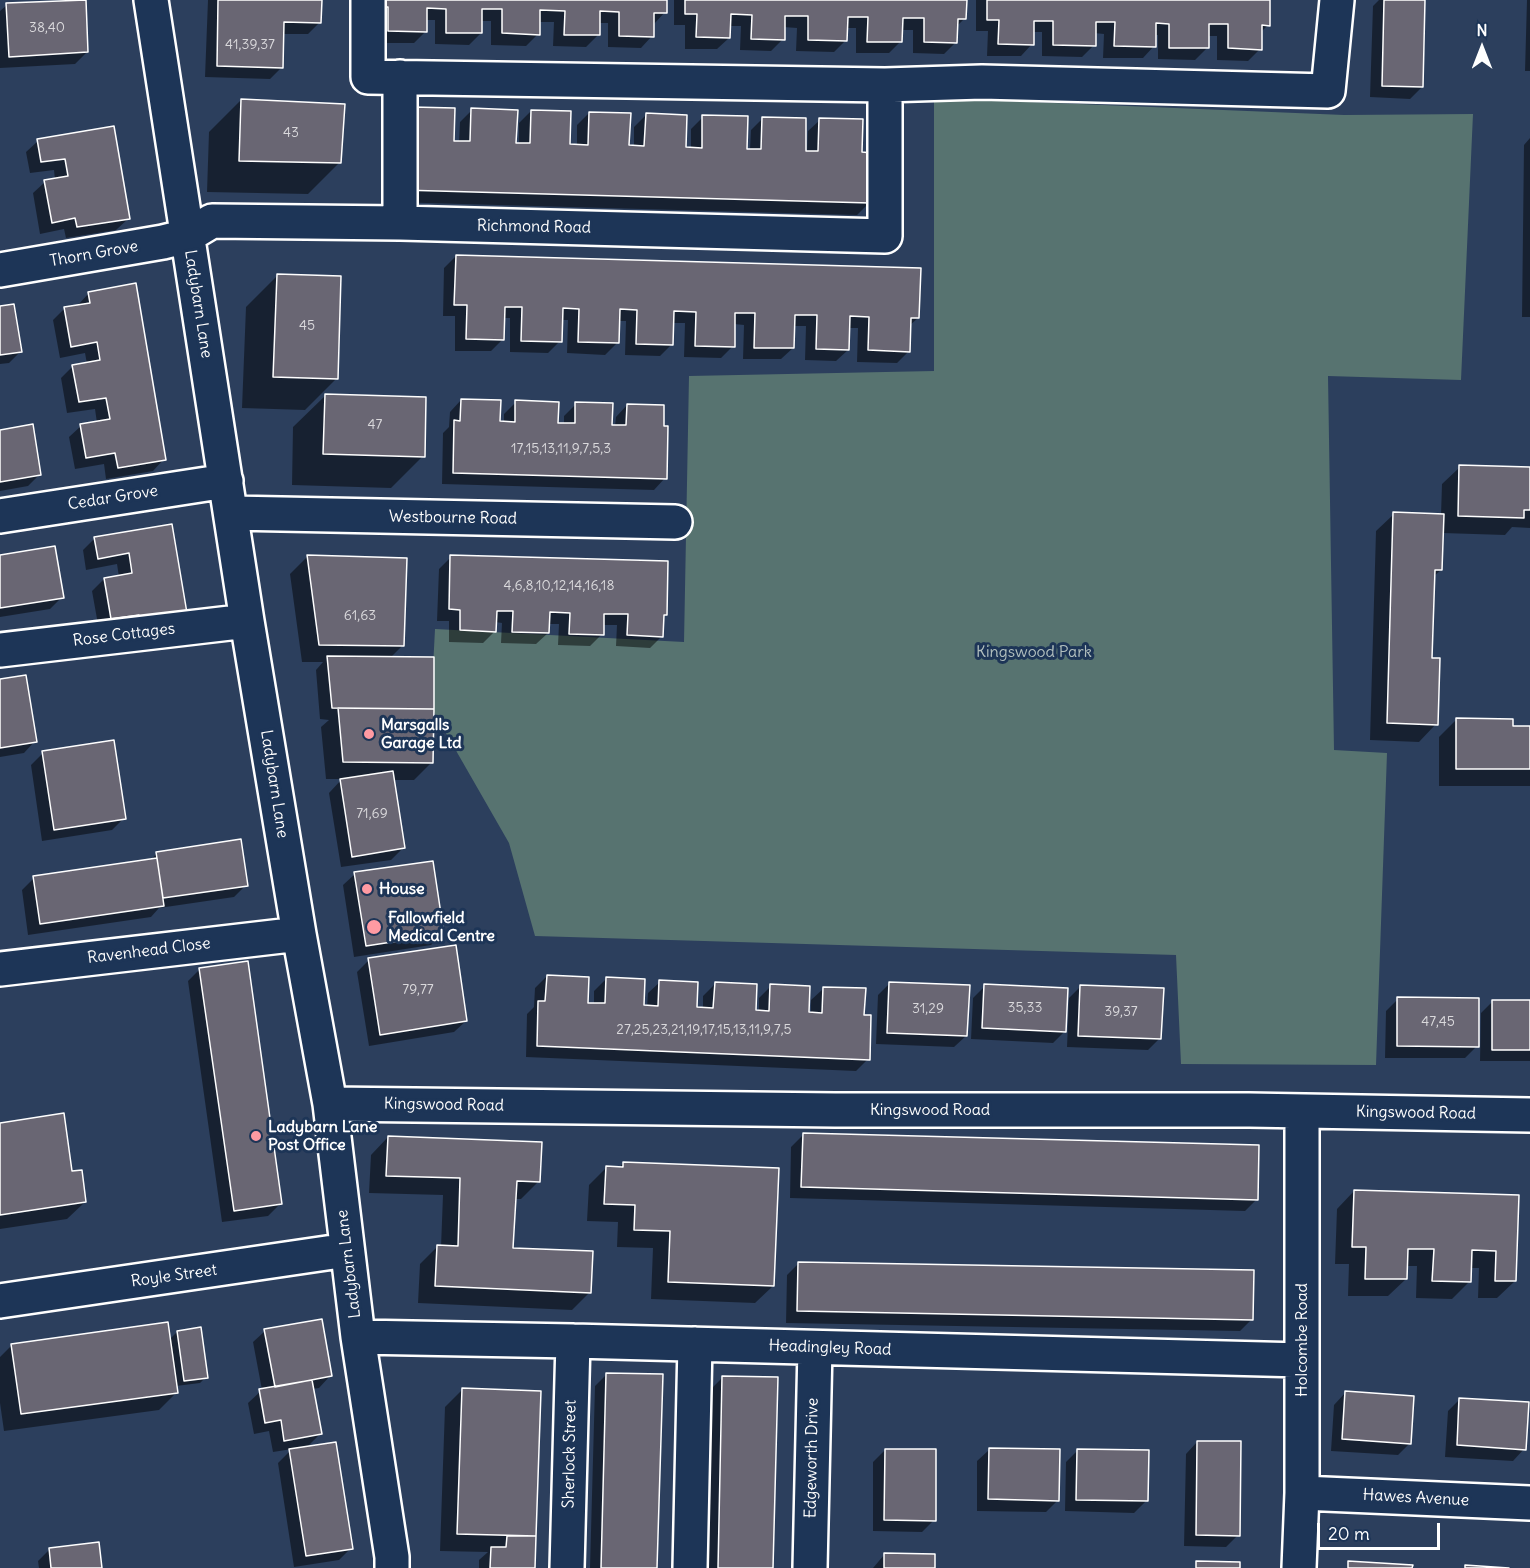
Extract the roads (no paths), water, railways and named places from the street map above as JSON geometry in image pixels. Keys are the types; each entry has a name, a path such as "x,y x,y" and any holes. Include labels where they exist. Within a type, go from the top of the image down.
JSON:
{"street":[{"name":"Ladybarn Lane","path":"151,0 247,621 330,1104 358,1337 392,1568"},
{"path":"368,0 368,77 885,85 982,82 1329,91 1337,0"},
{"path":"400,77 400,223"},
{"name":"Richmond Road","path":"187,236 212,221 400,223 885,236 885,85"},
{"name":"Thorn Grove","path":"0,270 187,236"},
{"name":"Cedar Grove","path":"0,516 225,481"},
{"name":"Westbourne Road","path":"232,513 675,522"},
{"name":"Rose Cottages","path":"0,650 247,621"},
{"name":"Ravenhead Close","path":"0,969 299,934"},
{"name":"Kingswood Road","path":"330,1104 835,1110 1302,1111 1530,1115"},
{"name":"Holcombe Road","path":"1299,1568 1302,1492 1302,1111"},
{"name":"Royle Street","path":"0,1301 348,1250"},
{"name":"Headingley Road","path":"358,1337 1302,1360"},
{"name":"Sherlock Street","path":"567,1568 573,1341"},
{"path":"690,1568 695,1344"},
{"name":"Edgeworth Drive","path":"810,1568 814,1348"},
{"name":"Hawes Avenue","path":"1302,1492 1530,1503"}],"place":[{"name":"Marsgalls Garage Ltd","path":"369,734"},
{"name":"House","path":"367,889"},
{"name":"Fallowfield Medical Centre","path":"374,927"},
{"name":"Ladybarn Lane Post Office","path":"256,1136"}],"park label":[{"name":"Kingswood Park","path":"1034,652"}]}
